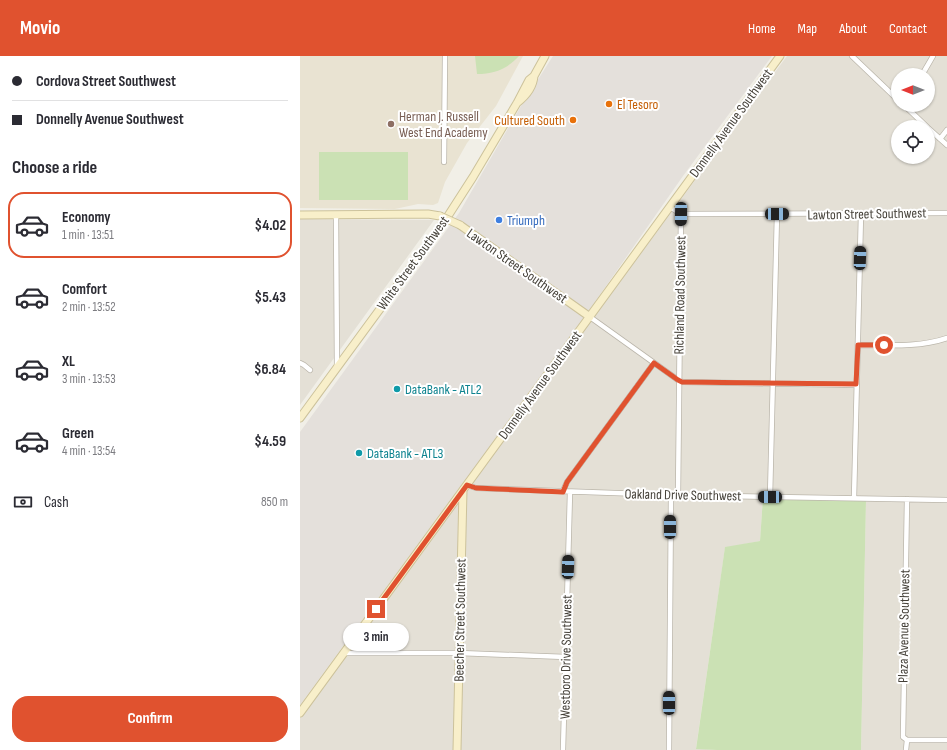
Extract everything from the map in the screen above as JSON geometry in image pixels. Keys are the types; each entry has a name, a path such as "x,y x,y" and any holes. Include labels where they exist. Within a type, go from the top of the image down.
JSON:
{"street":[{"path":"444,162 445,56"},
{"name":"White Street Southwest","path":"300,418 446,218 473,177 517,103 525,97 545,56"},
{"name":"Donnelly Avenue Southwest","path":"300,713 780,56"},
{"path":"852,56 891,93"},
{"path":"926,68 934,56"},
{"path":"912,112 920,120"},
{"path":"940,139 947,130"},
{"path":"935,134 947,145"},
{"path":"670,207 681,214"},
{"name":"Lawton Street Southwest","path":"681,214 947,213"},
{"name":"Lawton Street Southwest","path":"300,215 428,214 440,216 460,225 590,317"},
{"name":"Richland Road Southwest","path":"678,496 678,380 681,214"},
{"path":"770,497 777,214"},
{"path":"854,498 861,214"},
{"path":"336,215 337,367"},
{"path":"590,317 682,382 856,384"},
{"path":"858,345 925,344 947,338"},
{"path":"300,363 304,364 310,370"},
{"path":"563,492 567,482 654,363"},
{"name":"Oakland Drive Southwest","path":"465,488 678,496 947,500"},
{"name":"Beecher Street Southwest","path":"457,750 465,488"},
{"name":"Westboro Drive Southwest","path":"563,750 570,492"},
{"path":"669,750 671,495"},
{"name":"Plaza Avenue Southwest","path":"906,499 903,736 906,740 906,750"},
{"path":"344,653 459,653 566,657"},
{"path":"906,740 947,740"}],"shaded area":[{"name":"Herman J. Russell West End Academy","path":"300,56 523,56 496,106 467,143 445,182 438,203 433,205 418,204 395,209 300,208"},
{"path":"553,56 772,56 683,176 590,309 300,705 300,432 459,213 521,106"},
{"path":"787,56 947,56 947,750 861,750 866,500 763,497 760,541 725,548 696,748 717,750 300,750 300,718 346,652"},
{"path":"300,219 434,220 300,405"}],"green space":[{"path":"475,56 519,56 500,70 477,74"},
{"path":"319,152 408,152 408,200 319,200"},
{"path":"763,497 866,500 861,750 696,749 725,547 760,541"}],"place":[{"name":"El Tesoro","path":"609,104"},
{"name":"Cultured South","path":"573,120"},
{"name":"Herman J. Russell West End Academy","path":"391,124"},
{"name":"Triumph","path":"499,220"},
{"name":"DataBank - ATL2","path":"397,389"},
{"name":"DataBank - ATL3","path":"359,453"}],"route":[{"path":"376,609 467,485 471,488 563,492 567,482 654,363 682,382 856,384 858,345 884,345"}]}
